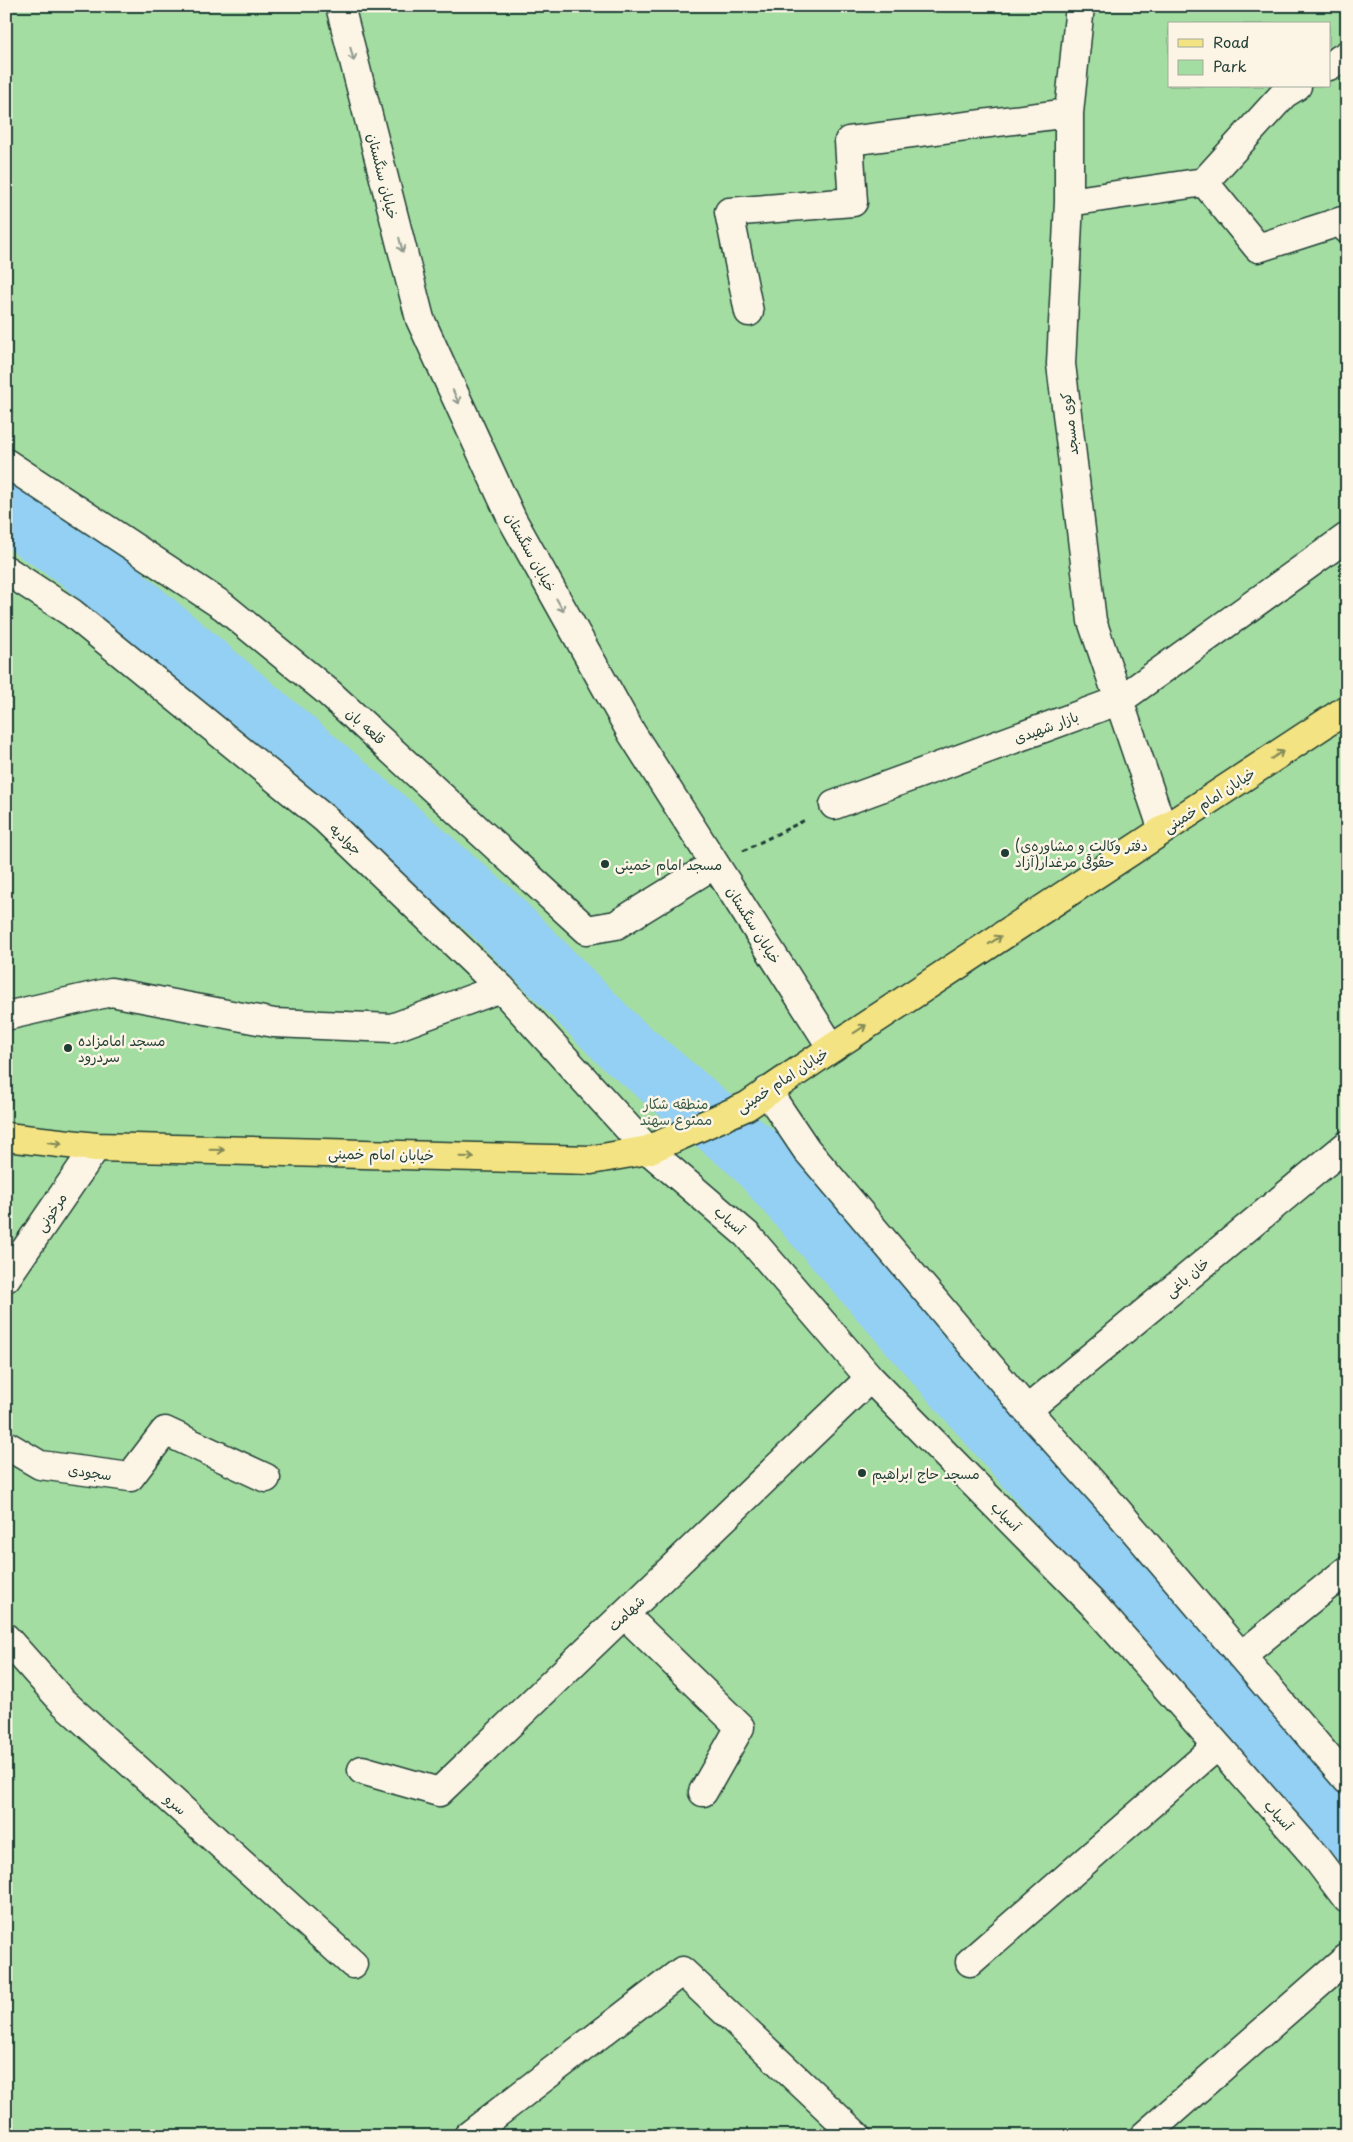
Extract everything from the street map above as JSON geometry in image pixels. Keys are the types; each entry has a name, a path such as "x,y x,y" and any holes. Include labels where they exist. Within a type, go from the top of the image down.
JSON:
{"main road":[{"name":"خیابان امام خمینی","path":"6,1137 96,1147 591,1160 648,1150 757,1099 1347,709"}],"street":[{"name":"خیابان سنگستان","path":"340,6 420,319 512,519 631,732 832,1048"},
{"name":"کوی مسجد","path":"1080,6 1069,113 1069,202 1062,364 1092,621 1163,830"},
{"path":"1330,65 1347,55"},
{"path":"1069,202 1204,182 1284,94 1294,88"},
{"path":"749,312 729,212 854,202 849,141 1069,113"},
{"path":"1204,182 1258,248 1342,222 1347,229"},
{"name":"قلعه بان","path":"6,463 223,606 328,692 588,930 616,924 715,864"},
{"name":"بازار شهیدی","path":"834,805 1120,700 1347,537"},
{"name":"جوادیه","path":"6,570 72,613 326,819 501,988 648,1150"},
{"path":"6,1016 111,992 274,1023 392,1028 501,988"},
{"path":"757,1099 806,1149 1027,1410 1116,1509 1347,1780"},
{"name":"خان باغی","path":"1027,1410 1347,1145"},
{"name":"مرخونی","path":"6,1278 96,1147"},
{"name":"آسیاب","path":"648,1150 748,1235 870,1378 1092,1603 1313,1854 1347,1899"},
{"name":"شهامت","path":"362,1770 439,1792 870,1378"},
{"name":"سجودی","path":"6,1445 40,1465 130,1477 165,1431 266,1478"},
{"path":"1241,1656 1347,1570"},
{"path":"624,1614 740,1727 703,1792"},
{"name":"سرو","path":"6,1638 63,1702 353,1964"},
{"path":"970,1962 1217,1746"},
{"path":"1144,2136 1347,1958"},
{"path":"468,2136 682,1971 857,2136"}],"path":[{"path":"715,864 834,805"}],"green space":[{"name":"منطقه شکار ممنوع سهند","path":"6,6 1347,6 1347,2136 6,2136"}],"waterway":[{"path":"6,510 78,558 352,791 494,914 620,1042 755,1155 1224,1692 1347,1838"}],"place":[{"name":"(دفتر وکالت و مشاوره‌ی حقوقی مرغدار(آزاد","path":"1005,853"},
{"name":"مسجد امام خمینی","path":"605,864"},
{"name":"مسجد امامزاده سردرود","path":"68,1048"},
{"name":"مسجد حاج ابراهیم","path":"862,1473"}]}
